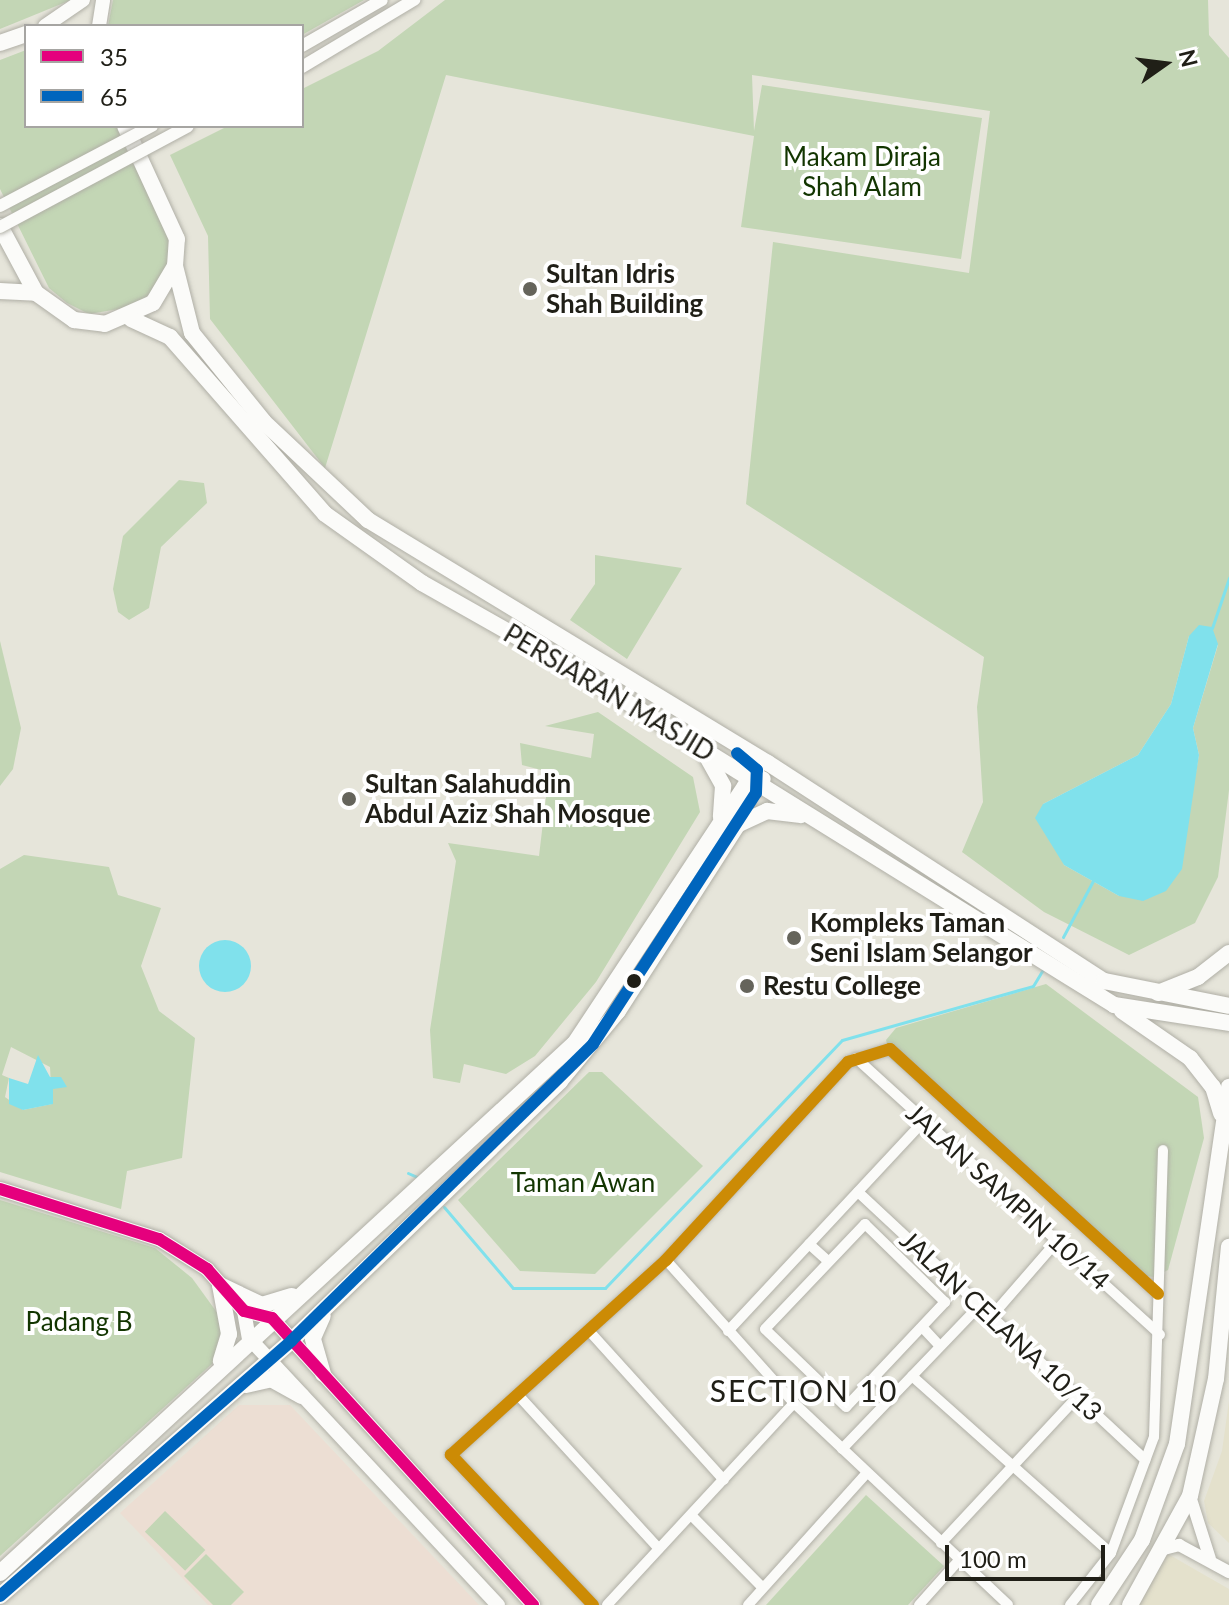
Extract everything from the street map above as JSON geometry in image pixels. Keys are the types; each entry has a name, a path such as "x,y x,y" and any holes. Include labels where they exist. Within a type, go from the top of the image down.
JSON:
{"main road":[{"path":"48,24 83,0"},
{"path":"99,24 103,0"},
{"path":"0,43 24,35"},
{"name":"PERSIARAN MASJID","path":"126,128 173,221 175,266 192,333 317,478 419,554 827,803 1104,981 1153,995 1229,1006"},
{"path":"0,226 36,293 74,320 131,319 153,303 175,266"},
{"path":"0,291 36,293"},
{"name":"PERSIARAN MASJID","path":"131,319 170,337 284,474 355,538 704,752 757,781 808,817 1114,1005 1229,1023"},
{"path":"0,1596 239,1390 292,1340 582,1045 738,824 757,781 753,763 664,705"},
{"path":"704,752 723,786 719,826"},
{"path":"0,1573 249,1338 582,1045 719,826 757,781 782,781 827,803"},
{"path":"738,824 767,811 808,817"},
{"path":"1153,995 1198,977 1229,953"},
{"path":"1114,1005 1204,1073 1220,1103 1224,1132"},
{"path":"1099,1605 1142,1540 1177,1444 1229,1087"},
{"path":"0,1189 159,1239 207,1269 244,1311 249,1338 498,1605"},
{"path":"1130,1605 1164,1549 1190,1496 1222,1379 1229,1247"},
{"path":"220,1285 262,1305 304,1291"},
{"path":"219,1366 229,1334 220,1285"},
{"path":"323,1374 313,1338 330,1304"},
{"path":"244,1311 272,1318 533,1605"},
{"path":"239,1390 271,1379 302,1396"}],"street":[{"path":"304,45 382,0"},
{"path":"304,66 414,0"},
{"path":"0,206 148,128"},
{"path":"0,226 184,128"},
{"path":"593,1605 451,1455 591,1333 666,1260 856,1058 890,1049 1158,1294"},
{"name":"JALAN SAMPIN 10/14","path":"856,1058 1160,1335"},
{"path":"728,1331 924,1121"},
{"path":"1070,1605 1111,1553 1154,1437 1160,1335 1158,1294 1163,1150"},
{"name":"JALAN CELANA 10/13","path":"858,1192 1145,1460"},
{"path":"867,1225 944,1297 924,1329 876,1378 842,1406 767,1334 766,1324 827,1260 867,1225"},
{"path":"991,1317 1057,1241"},
{"path":"809,1244 827,1260"},
{"path":"666,1260 794,1403 1008,1605"},
{"path":"778,1278 794,1293"},
{"path":"842,1449 979,1306"},
{"path":"924,1329 940,1346"},
{"path":"591,1333 724,1480"},
{"path":"912,1376 1111,1553"},
{"path":"876,1378 893,1395"},
{"path":"519,1396 659,1549"},
{"path":"941,1543 1077,1397"},
{"path":"607,1605 794,1403"},
{"path":"748,1605 867,1473"},
{"path":"1190,1496 1210,1559"},
{"path":"692,1516 762,1587"},
{"path":"1164,1549 1179,1545 1210,1559 1229,1572"},
{"path":"919,1605 960,1559"}],"shaded area":[{"path":"1229,1401 1229,1543 1208,1523 1204,1501 1222,1451"},
{"path":"239,1405 290,1405 479,1605 208,1605 120,1513"},
{"path":"1168,1554 1229,1589 1229,1605 1138,1605"}],"green space":[{"path":"0,0 71,0 0,29"},
{"path":"113,0 364,0 304,34 304,24 108,24"},
{"name":"Makam Diraja Shah Alam","path":"445,0 1208,0 1209,35 1229,58 1229,790 1218,877 1195,923 1129,955 1044,912 962,852 983,802 977,707 984,657 746,504 773,242 969,273 990,111 752,75 754,131 762,85 982,118 961,259 741,227 754,136 446,75 325,468 210,319 208,236 170,155 224,128 304,128 304,88 378,51","holes":["1189,636 1218,645 1193,728 1199,755 1192,794 1119,896 1064,865 1043,804 1138,755 1171,704"]},
{"path":"24,51 24,128 122,128 170,222 168,275 137,306 89,314 67,303 49,288 0,189 0,60"},
{"path":"179,480 204,483 207,503 161,547 149,608 129,620 118,612 113,589 123,536"},
{"path":"595,555 682,568 627,659 570,620 595,584"},
{"path":"0,641 21,728 13,769 0,786"},
{"path":"598,712 693,777 700,812 596,982 535,1056 506,1074 464,1064 460,1083 433,1078 430,1030 456,861 448,843 539,856 549,772 522,765 520,743 591,758 594,734 545,726"},
{"path":"24,855 109,867 118,895 161,908 141,966 159,1011 195,1038 182,1158 127,1171 121,1209 0,1172 0,869","holes":["11,1047 50,1067 52,1104 23,1110 5,1097 9,1078 2,1075"]},
{"path":"1046,984 1198,1097 1204,1138 1168,1270 1154,1277 1138,1275 891,1059 886,1040 896,1028"},
{"name":"Taman Awan","path":"589,1072 602,1072 703,1166 595,1274 520,1271 458,1200"},
{"name":"Padang B","path":"0,1200 155,1248 192,1278 221,1318 224,1353 0,1556"},
{"path":"866,1495 944,1566 908,1605 766,1605"},
{"path":"165,1511 205,1550 185,1571 145,1532"},
{"path":"206,1554 244,1592 231,1605 213,1605 184,1576"}],"water":[{"path":"1199,625 1212,627 1218,644 1193,728 1199,755 1182,869 1166,891 1143,901 1119,896 1064,865 1035,818 1043,804 1138,755 1171,704 1189,636"},
{"path":"225,940 243,948 251,966 243,984 225,992 207,984 199,966 207,948"},
{"path":"38,1055 50,1077 61,1077 67,1087 53,1089 53,1104 23,1110 9,1104 9,1078 28,1084"}],"waterway":[{"path":"1212,628 1229,578"},
{"path":"1063,937 1094,879"},
{"path":"444,1207 513,1288 605,1288 842,1040 1033,986 1044,968"},
{"path":"408,1173 419,1178"}],"transit line":[{"name":"65","path":"0,1596 292,1340 593,1044 756,793 757,770 737,753"},
{"path":"593,1605 451,1455 666,1260 848,1062 890,1049 1158,1294"},
{"name":"35","path":"0,1189 159,1239 207,1269 244,1311 272,1318 533,1605"}],"place":[{"name":"Sultan Idris Shah Building","path":"530,289"},
{"name":"Sultan Salahuddin Abdul Aziz Shah Mosque","path":"349,799"},
{"name":"Kompleks Taman Seni Islam Selangor","path":"794,938"},
{"name":"Restu College","path":"747,986"}],"district":[{"name":"SECTION 10","path":"804,1390"}]}
